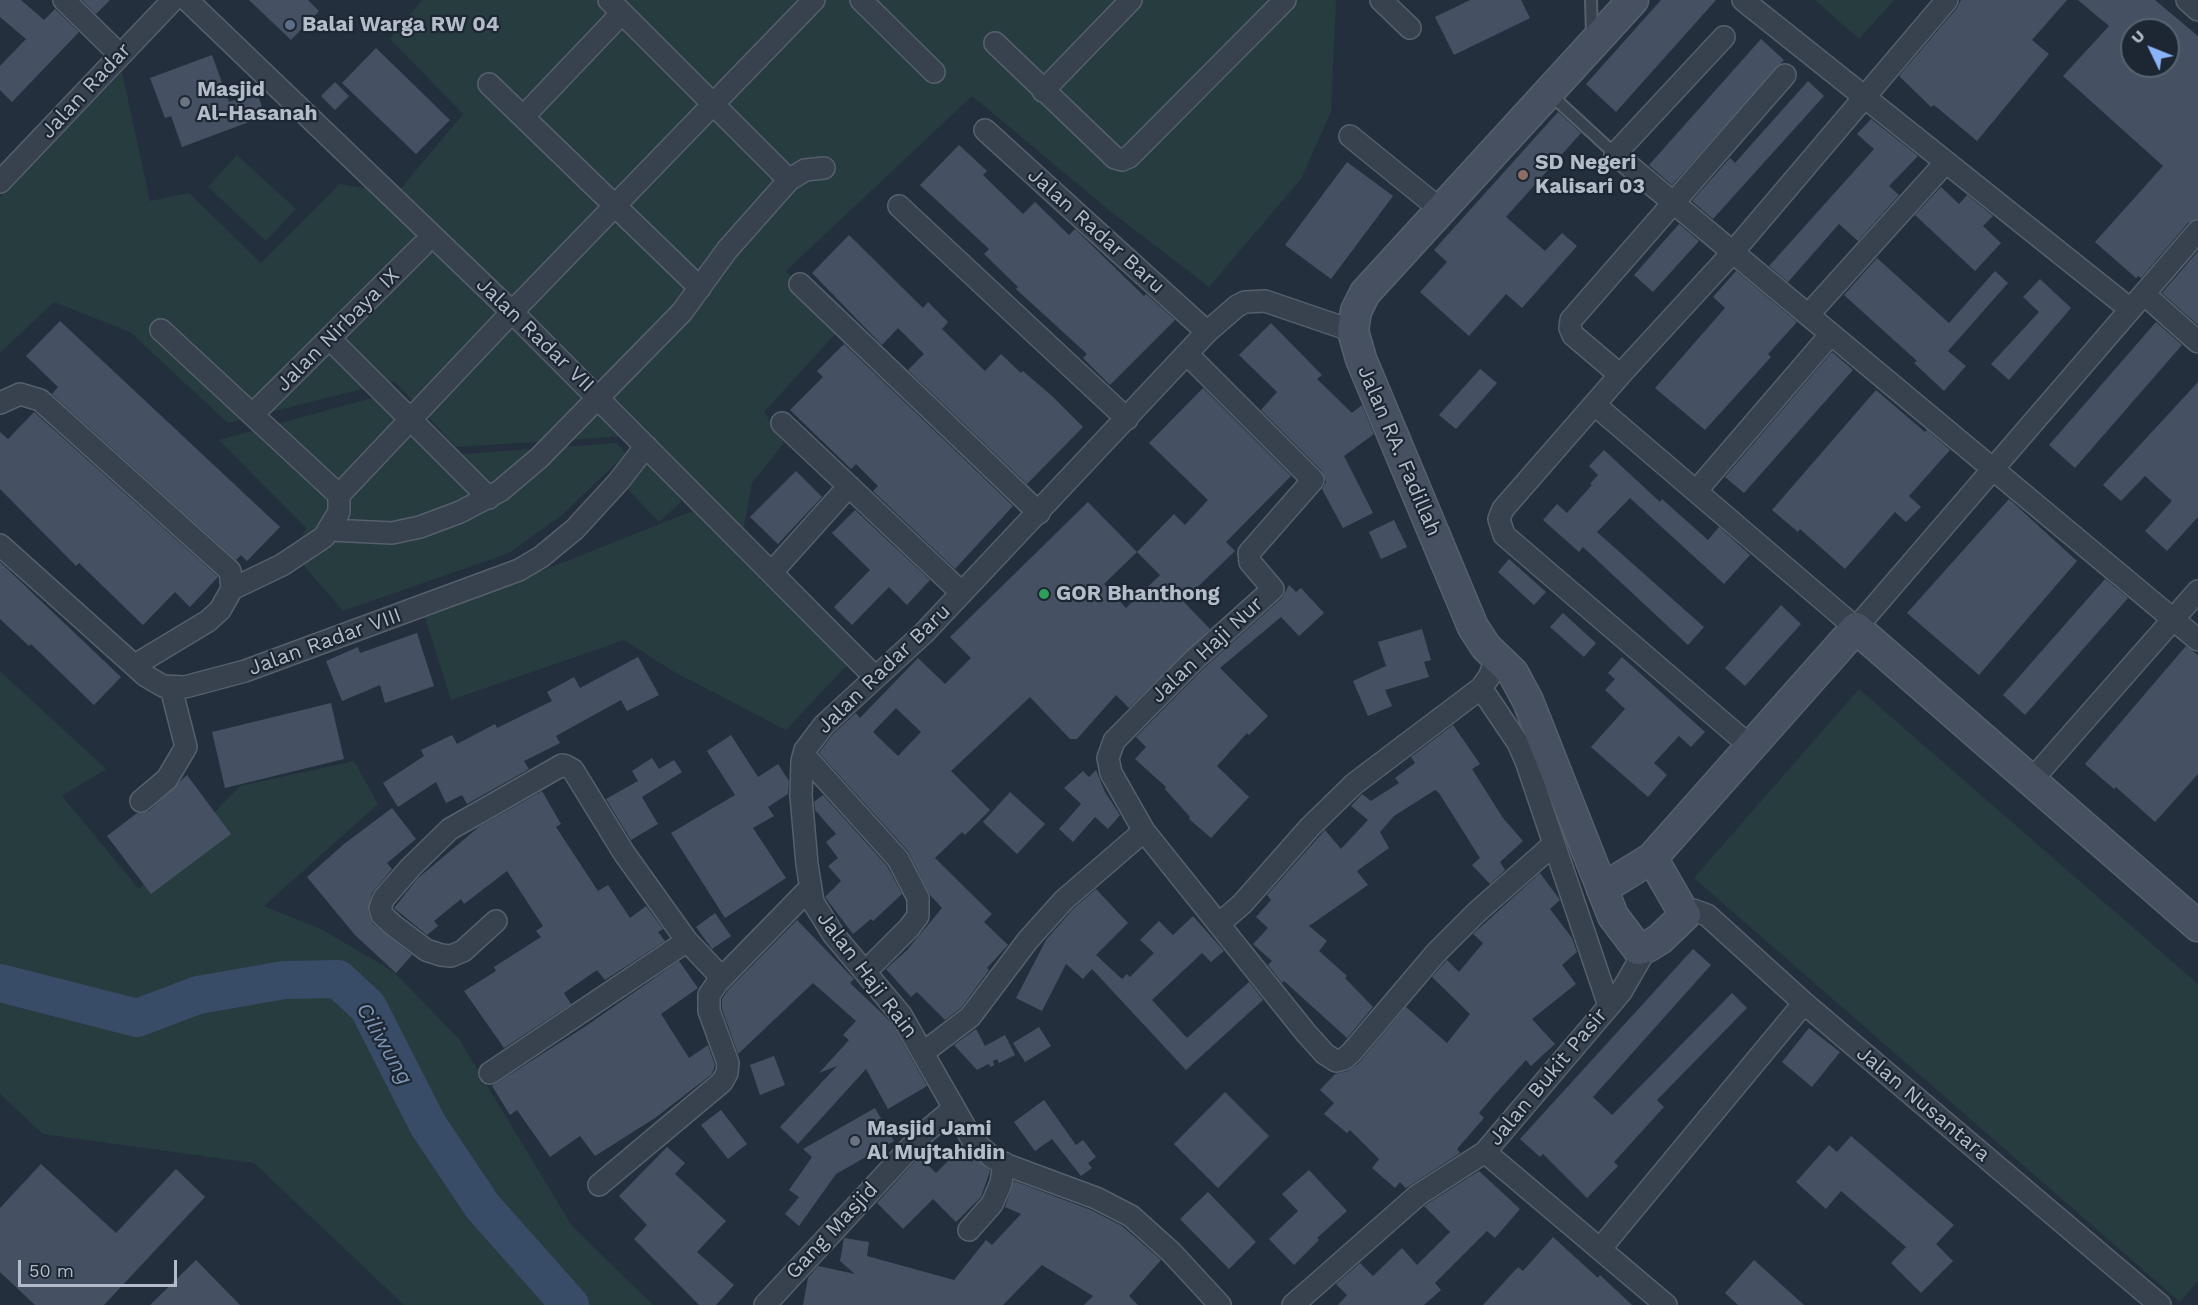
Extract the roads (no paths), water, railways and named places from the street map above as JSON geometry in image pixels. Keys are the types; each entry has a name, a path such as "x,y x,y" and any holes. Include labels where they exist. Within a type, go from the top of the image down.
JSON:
{"main road":[{"path":"1353,331 1356,310 1365,293 1633,0"},
{"name":"Jalan RA. Fadillah","path":"1353,331 1361,359 1473,627 1518,681 1533,712 1613,916 1638,949 1647,947"},
{"path":"1602,889 1652,858 1856,628 2198,926"},
{"path":"1647,947 1669,931 1684,915 1652,858"}],"street":[{"path":"64,0 120,55"},
{"name":"Jalan Radar","path":"0,182 173,0"},
{"name":"Jalan Radar VII","path":"187,0 512,312 875,677"},
{"path":"135,665 208,621 220,610 232,589 308,550 330,530 339,512 339,495 412,421 512,312 814,0"},
{"path":"861,0 934,72"},
{"path":"1043,91 1131,0"},
{"path":"994,43 1115,158 1124,160 1285,0"},
{"path":"1381,0 1410,28"},
{"path":"1743,0 1946,162 2137,302 2198,342"},
{"path":"1750,746 1502,531 1499,519 1503,509 1620,375 1733,252 1947,0"},
{"path":"2187,0 2198,10"},
{"path":"523,117 615,6 789,180"},
{"path":"1724,37 1615,154 2198,640"},
{"path":"1620,375 1574,335 1570,324 1575,315 1785,75"},
{"path":"489,84 700,288"},
{"name":"Jalan Radar Baru","path":"985,130 1207,332"},
{"path":"1350,136 1441,210"},
{"path":"1808,315 1946,162"},
{"path":"330,530 392,533 440,520 489,498 522,474 682,312 727,250 789,180 805,170 824,168"},
{"path":"899,206 1127,419"},
{"path":"1595,405 1856,628 2198,231"},
{"name":"Jalan Nirbaya IX","path":"254,414 422,246"},
{"path":"800,284 1039,513"},
{"name":"Jalan Radar Baru","path":"809,889 801,796 804,755 813,737 924,633 1207,332 1237,306 1256,300 1353,331"},
{"path":"161,330 339,495"},
{"path":"1697,490 1831,334"},
{"path":"330,339 489,498"},
{"name":"Jalan Haji Nur","path":"1144,831 1111,773 1108,758 1114,741 1195,659 1273,589 1250,562 1249,553 1313,480 1187,354"},
{"path":"0,403 20,394 40,400 218,559 230,571 232,589"},
{"name":"Jalan Radar Baru","path":"782,423 962,593"},
{"name":"Jalan Radar VIII","path":"171,688 200,685 245,671 519,570 541,557 575,529 619,481 646,446"},
{"path":"771,572 849,486"},
{"path":"0,545 154,681 171,688 186,747 167,779 141,801"},
{"path":"2031,781 2198,591"},
{"path":"1220,923 1242,904 1310,827 1354,784 1481,688 1489,677 1497,658"},
{"path":"1481,688 1518,743 1609,1006"},
{"path":"804,755 898,859 918,898 918,916 866,972"},
{"path":"496,921 463,951 451,956 441,956 426,950 393,925 382,915 380,908 393,887 450,829 562,765 566,766 573,770 624,853 687,941 722,978"},
{"path":"924,1052 970,1017 1028,940 1064,900 1144,831 1306,1033 1325,1054 1340,1061 1352,1053 1436,953 1477,912 1553,845"},
{"path":"599,1185 722,1082 727,1073 728,1063 709,1011 708,1000 722,978 809,889"},
{"name":"Jalan Haji Rain","path":"809,889 823,920 901,1015 973,1141 1004,1163 1096,1198 1131,1216 1171,1251 1220,1305"},
{"name":"Jalan Nusantara","path":"1684,915 1693,910 1707,915 1804,1003 2160,1305"},
{"path":"490,1073 687,941"},
{"name":"Jalan Bukit Pasir","path":"1293,1305 1418,1195 1485,1152 1609,1006 1647,947"},
{"path":"1600,1249 1804,1003"},
{"name":"Gang Masjid","path":"765,1305 923,1134 953,1109"},
{"path":"1485,1152 1666,1305"},
{"path":"969,1230 992,1204 1001,1183 1004,1163"}],"lane":[{"path":"1591,0 1592,44"},
{"path":"1548,93 1615,154"}],"waterway":[{"name":"Ciliwung","path":"0,983 137,1018 198,995 284,980 338,979 368,1007 428,1125 483,1207 570,1305"}],"place":[{"name":"Balai Warga RW 04","path":"290,25"},
{"name":"Masjid Al-Hasanah","path":"185,102"},
{"name":"SD Negeri Kalisari 03","path":"1523,175"},
{"name":"GOR Bhanthong","path":"1044,594"},
{"name":"Masjid Jami Al Mujtahidin","path":"855,1141"}]}
